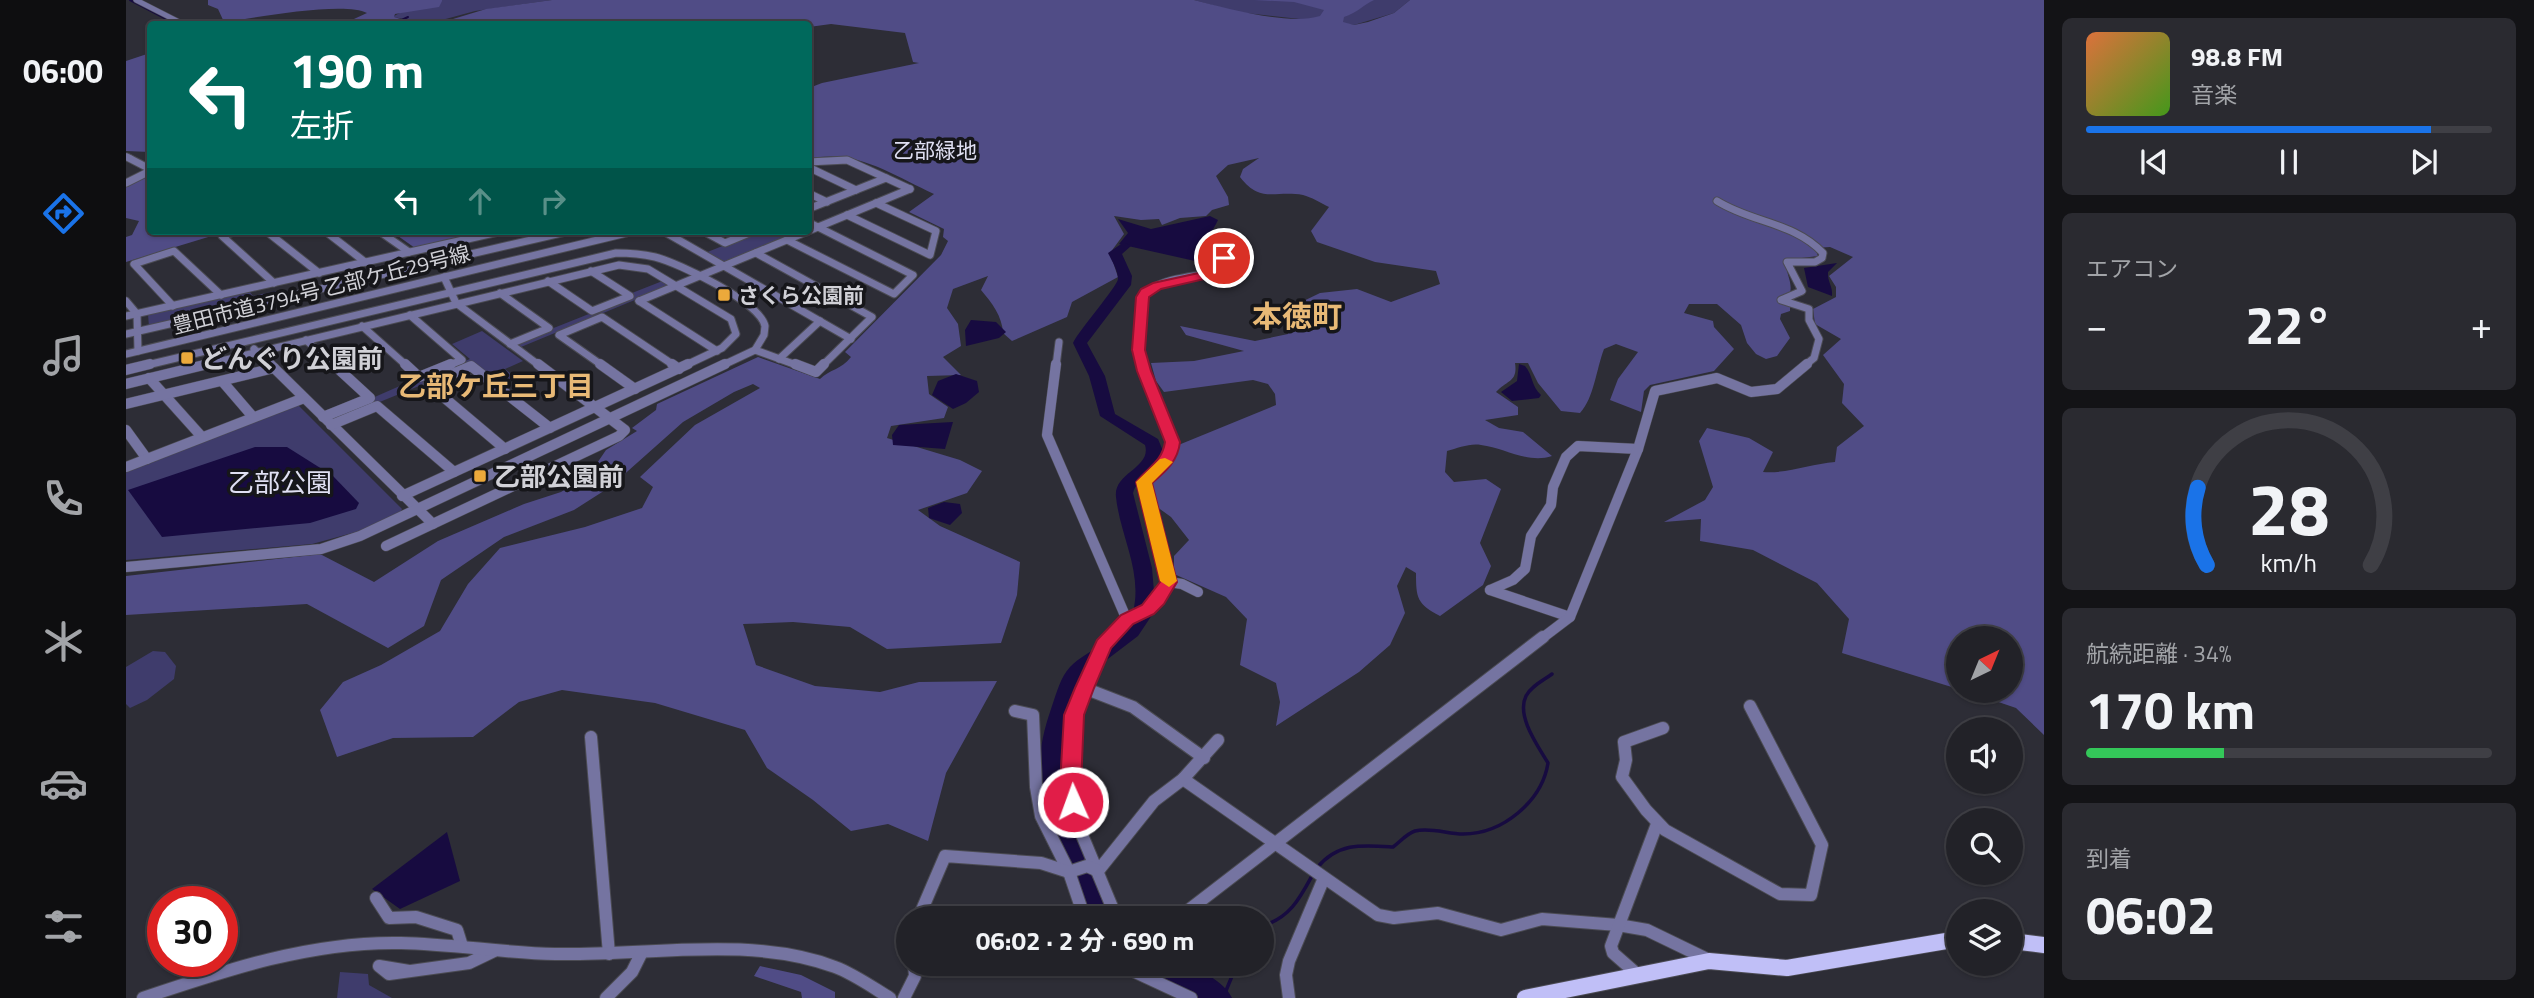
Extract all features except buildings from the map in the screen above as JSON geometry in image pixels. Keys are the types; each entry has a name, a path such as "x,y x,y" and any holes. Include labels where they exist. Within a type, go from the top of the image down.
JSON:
{"main road":[{"path":"1525,998 1709,961 1787,968 1946,941"},
{"path":"2023,942 2044,945"}],"street":[{"path":"136,0 177,21"},
{"path":"126,156 147,168"},
{"path":"812,164 847,160 910,190 812,230"},
{"path":"812,167 856,190"},
{"path":"126,183 147,172"},
{"path":"812,208 886,178"},
{"path":"812,195 827,202"},
{"path":"1195,906 1570,617 1638,449 1649,419 1654,392 1658,389 1717,379 1744,391 1771,391 1782,386 1816,355 1819,334 1809,320 1809,309 1781,300 1801,291 1787,262 1815,262 1822,258 1823,253 1818,246 1790,228 1730,211 1717,201"},
{"path":"847,215 930,255 936,231 876,204"},
{"path":"787,240 894,294 913,275 812,224"},
{"path":"225,235 222,236 274,283"},
{"path":"271,235 319,273"},
{"path":"330,235 365,262"},
{"path":"385,235 409,252"},
{"path":"126,316 485,235"},
{"path":"126,334 553,235"},
{"name":"豊田市道3794号 乙部ケ丘29号線","path":"126,354 618,235"},
{"path":"670,235 851,339"},
{"path":"710,235 724,243 744,235"},
{"path":"717,351 639,301 697,274 799,235"},
{"path":"173,306 134,264 174,251 221,295"},
{"path":"126,370 616,253 653,254 697,274 762,316 766,331 755,350 360,536 321,549 126,567"},
{"path":"755,253 872,317 816,372 755,350"},
{"path":"1111,906 1093,869 1075,818 1070,785 1074,715 1103,645 1131,618 1148,610 1169,582 1144,482 1171,454 1172,442 1144,371 1139,350 1142,297 1145,292 1157,286 1217,272 1224,258 1237,253"},
{"path":"126,384 619,265 635,265 648,269 731,319 737,326 737,335 731,344 402,496"},
{"path":"548,281 592,311 630,296 591,271"},
{"path":"386,546 619,436 625,430 456,303 444,277"},
{"path":"500,293 549,328 510,344"},
{"path":"126,301 137,314 138,351"},
{"path":"362,326 419,376 462,360 410,315"},
{"path":"635,389 559,335 602,317 679,369"},
{"path":"779,359 820,321"},
{"path":"306,340 370,398 323,417"},
{"path":"247,341 433,524"},
{"path":"1059,342 1046,435 1131,618"},
{"path":"505,449 428,384 471,366 550,428"},
{"path":"126,404 274,368"},
{"path":"149,378 202,437"},
{"path":"222,381 253,417"},
{"path":"126,467 304,398"},
{"path":"331,425 377,406 453,472"},
{"path":"126,430 147,459"},
{"path":"1570,617 1490,590 1513,580 1525,569 1531,536 1551,505 1553,487 1570,451 1578,446 1638,449"},
{"path":"1169,582 1182,584 1198,592"},
{"path":"1085,686 1108,692 1130,703 1204,758"},
{"path":"1663,728 1624,743 1626,760 1622,777 1657,824 1780,894 1811,895 1822,845 1750,706"},
{"path":"1015,711 1033,715 1036,787 1041,816 1069,872 1081,906"},
{"path":"591,737 609,954"},
{"path":"924,906 945,856 1041,863 1069,872 1093,869 1154,801 1183,779 1218,740"},
{"path":"1183,779 1378,915 1385,917 1438,913 1501,930 1542,919 1618,925 1647,930 1709,961"},
{"path":"1637,974 1614,953 1611,946 1657,824"},
{"path":"1289,998 1286,975 1289,961 1324,878"},
{"path":"376,898 389,918 416,918 457,930 462,946"},
{"path":"143,998 228,969 302,952 351,945 462,946 495,951 609,954 751,949 781,952 815,960 851,974 890,998"},
{"path":"409,971 469,962 495,951"},
{"path":"606,998 632,972 642,954"},
{"path":"904,998 915,976"},
{"path":"1151,976 1191,998"}],"green space":[{"path":"208,0 442,0 439,7 395,14 394,17 404,20 401,21 350,21 367,13 339,9 224,21 218,9 208,5"},
{"path":"442,0 552,0 475,11 442,20 415,21 393,17"},
{"name":"乙部緑地","path":"552,0 1194,0 1257,15 1307,19 1320,16 1324,10 1294,2 1254,0 1374,0 1344,17 1343,22 1354,25 1394,13 1410,0 2044,0 2044,735 2016,708 2004,704 2023,704 2023,626 1946,626 1946,685 1842,653 1849,619 1817,583 1753,550 1700,541 1701,519 1664,522 1705,500 1713,487 1699,441 1707,428 1749,438 1773,452 1763,472 1772,472 1835,462 1837,447 1864,426 1842,403 1844,384 1823,355 1841,339 1815,324 1813,309 1836,297 1836,287 1829,276 1853,257 1830,247 1815,248 1818,256 1786,260 1790,294 1777,298 1780,303 1790,305 1790,311 1781,314 1780,319 1790,338 1777,356 1766,359 1756,354 1747,343 1741,325 1717,304 1689,304 1684,313 1713,321 1714,327 1734,349 1714,371 1650,385 1644,391 1641,412 1610,400 1618,379 1638,352 1616,344 1604,349 1592,392 1580,413 1561,411 1538,383 1528,363 1515,363 1515,374 1496,392 1518,407 1518,415 1485,420 1499,428 1523,432 1552,456 1525,457 1477,445 1447,451 1445,472 1454,482 1486,479 1501,489 1480,543 1491,566 1483,585 1440,616 1422,604 1416,573 1406,567 1397,586 1405,613 1390,645 1359,672 1276,726 1280,702 1276,683 1240,665 1247,619 1226,597 1174,574 1174,556 1189,540 1171,517 1153,504 1151,486 1154,478 1171,463 1176,446 1276,405 1275,394 1268,384 1253,380 1164,392 1156,381 1151,363 1194,361 1244,351 1186,335 1180,326 1255,341 1288,334 1285,310 1320,293 1357,289 1391,302 1440,284 1436,271 1375,262 1317,242 1311,231 1329,207 1303,195 1268,194 1255,190 1240,177 1243,169 1259,158 1228,165 1216,176 1228,197 1229,205 1212,210 1206,216 1180,218 1162,225 1159,219 1141,220 1114,216 1124,234 1110,253 1118,277 1072,302 1067,317 1012,341 1003,333 993,305 981,290 988,276 953,289 947,308 958,324 961,346 943,357 961,375 927,376 929,394 948,407 944,418 891,426 887,438 960,460 982,471 967,493 918,510 940,526 1020,562 1017,595 1001,643 887,649 850,627 793,622 743,624 756,665 815,686 880,692 919,682 997,681 946,773 928,841 888,824 851,831 767,768 745,730 655,703 562,690 519,702 473,737 393,738 337,757 320,710 343,682 381,665 440,631 468,584 500,548 585,527 642,508 653,487 640,477 695,425 760,388 753,384 734,392 683,422 610,487 574,510 504,537 441,580 424,626 388,648 307,604 126,615 126,576 320,554 374,582 438,541 524,504 561,492 589,475 606,450 637,431 632,428 656,410 657,404 758,357 820,379 851,357 845,352 941,255 948,241 943,237 944,229 909,212 934,194 858,160 842,157 812,159 812,87 919,63 913,62 905,33 831,24 812,27 812,21 406,21 453,19 486,9"},
{"path":"1194,0 1410,0 1394,13 1354,25 1237,12"},
{"path":"147,54 147,152 126,151 126,61"},
{"path":"147,174 147,235 215,235 126,262 126,237 132,235 139,221 126,218 126,185"},
{"path":"397,235 472,235 415,248"},
{"path":"750,235 788,235 724,262 705,253"},
{"path":"665,280 671,285 521,347 516,343 634,296 632,293"},
{"path":"249,291 253,296 275,291 280,297 149,327 148,314"},
{"path":"482,331 523,361 505,369 516,378 502,385 473,364 333,421 329,417 418,378 419,380 470,359 452,344"},
{"name":"乙部公園","path":"298,405 402,509 400,513 356,532 312,544 126,560 126,471"},
{"path":"153,651 165,652 176,666 174,679 147,700 130,708 126,704 126,667"},
{"path":"760,966 801,975 835,992 835,998 802,998 801,992 754,976"},
{"path":"340,972 368,974 369,985 392,998 337,998"}],"shaded area":[{"path":"1210,216 1218,220 1195,261 1119,244 1128,233 1118,219 1151,229"},
{"path":"1837,263 1828,272 1832,296 1808,287 1804,268"},
{"path":"971,320 996,322 1006,332 999,338 966,346 965,330"},
{"path":"1519,364 1528,369 1535,388 1541,395 1539,398 1512,401 1501,392 1517,381"},
{"path":"956,374 977,381 979,392 953,409 932,395 938,381"},
{"path":"953,422 945,449 893,445 892,435 899,425"},
{"path":"255,447 287,447 333,476 359,503 356,509 310,523 162,537 128,490"},
{"path":"944,502 960,504 962,513 950,525 929,518 928,508"},
{"path":"447,832 460,881 400,909 372,889"}],"waterway":[{"path":"130,0 170,21"},
{"path":"399,21 408,17"},
{"path":"1098,906 1056,801 1052,757 1057,725 1072,680 1085,665 1131,631 1142,615 1144,604 1142,568 1124,493 1133,477 1150,463 1154,451 1152,443 1108,416 1097,376 1080,343 1087,330 1124,285 1125,276 1115,253 1124,246"},
{"path":"1317,868 1342,849 1361,846 1393,847 1409,834 1421,830 1478,833 1506,822 1518,813 1538,790 1548,763 1526,722 1524,704 1531,689 1552,674"},
{"path":"1274,921 1299,899 1313,874"},
{"path":"1180,976 1219,998"},
{"path":"1223,998 1232,976"}],"slow traffic":[{"path":"1165,462 1147,476 1144,490 1169,581"}],"place":[{"name":"さくら公園前","path":"724,295"},
{"name":"どんぐり公園前","path":"187,358"},
{"name":"乙部公園前","path":"480,476"}],"district":[{"name":"本徳町","path":"1297,316"},
{"name":"乙部ケ丘三丁目","path":"496,385"}],"route":[{"path":"1073,802 1070,785 1074,715 1084,688 1103,645 1127,620 1148,610 1169,582 1144,490 1147,476 1164,464 1171,454 1172,442 1144,371 1139,350 1142,297 1145,292 1157,286 1217,272 1224,258"}]}
